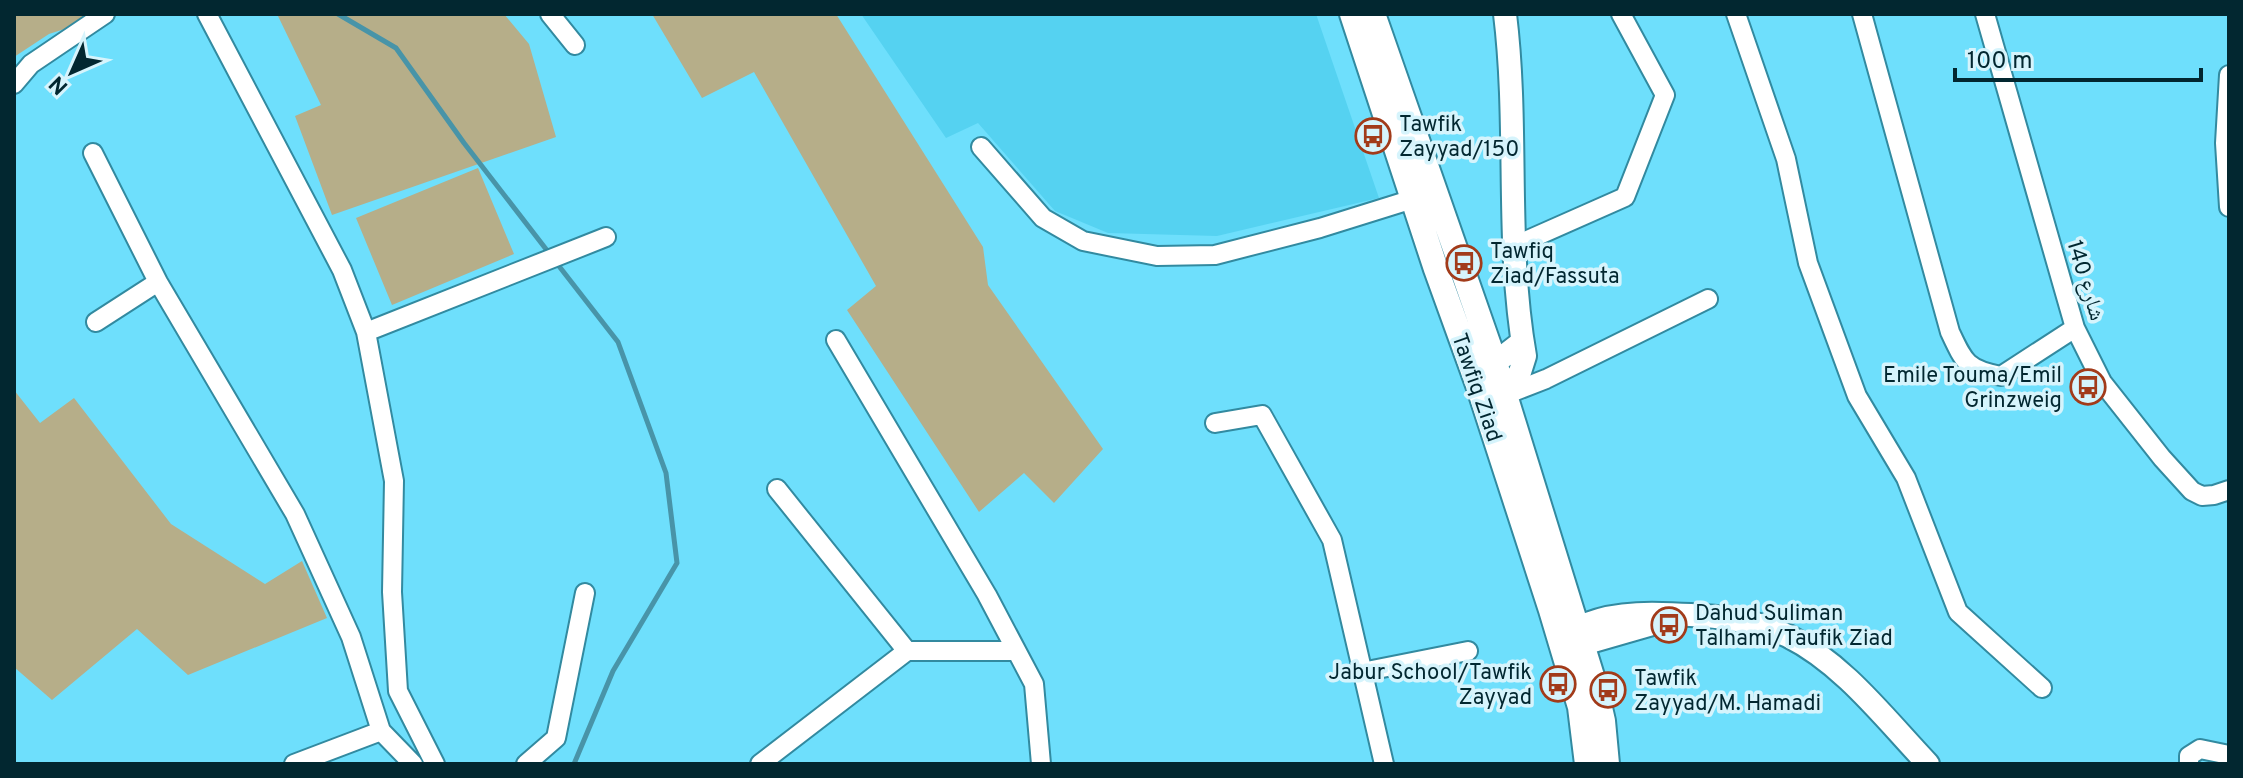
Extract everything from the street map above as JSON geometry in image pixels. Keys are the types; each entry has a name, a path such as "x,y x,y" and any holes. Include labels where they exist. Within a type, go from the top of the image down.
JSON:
{"main road":[{"name":"Tawfiq Ziad","path":"1352,14 1478,385 1603,721 1607,764"},
{"name":"Tawfiq Ziad","path":"1373,14 1505,395 1574,637 1587,764"}],"street":[{"path":"14,84 31,64 105,14"},
{"path":"207,14 342,270 366,332 394,481 392,592 398,691 435,764"},
{"path":"550,14 575,45"},
{"path":"1505,14 1512,121 1512,247 1525,356 1520,372 1505,395"},
{"path":"1512,247 1625,197 1665,95 1621,14"},
{"path":"1736,14 1786,159 1808,263 1857,396 1912,492 1958,612 2042,688"},
{"path":"1862,14 1950,332 1964,362 1980,373 2001,376 2075,328"},
{"name":"شارع 140","path":"1985,14 2075,328 2102,382 2192,491 2202,496 2229,490"},
{"path":"2229,75 2225,143 2229,207"},
{"path":"981,147 1043,218 1083,241 1157,256 1215,255 1320,228 1413,199"},
{"path":"93,153 158,282 295,514 351,637 381,731 413,764"},
{"path":"366,332 606,237"},
{"path":"96,322 158,282"},
{"path":"1522,342 1495,363 1478,385 1505,395 1546,379 1708,299"},
{"path":"836,340 987,595 1034,684 1041,764"},
{"path":"1215,423 1262,415 1332,540 1384,764"},
{"path":"777,489 907,651"},
{"path":"526,764 556,738 585,593"},
{"path":"1574,637 1645,613 1704,616 1759,625 1789,637 1843,675 1928,764"},
{"path":"760,764 907,651 1016,651"},
{"path":"1362,672 1468,651"},
{"path":"294,764 381,731"},
{"path":"2189,764 2189,756 2200,749 2229,755"}],"shaded area":[{"path":"14,14 96,14 83,23 49,34 14,57"},
{"path":"277,14 504,14 529,44 556,137 332,215 295,116 321,105"},
{"path":"652,14 836,14 983,247 988,285 1103,449 1054,503 1024,473 979,512 847,310 876,286 754,72 702,98"},
{"path":"861,14 1316,14 1379,198 1217,236 1108,233 1055,211 978,123 946,138"},
{"path":"478,168 514,254 392,305 356,218"},
{"path":"14,390 40,423 74,398 171,524 265,584 302,561 327,618 188,675 137,629 52,700 14,667"}],"waterway":[{"path":"338,14 396,48 549,253"},
{"path":"555,261 618,342 666,473 677,563 613,671 574,764"}],"place":[{"name":"Tawfik Zayyad/150","path":"1373,136"},
{"name":"Tawfiq Ziad/Fassuta","path":"1464,263"},
{"name":"Emile Touma/Emil Grinzweig","path":"2088,387"},
{"name":"Dahud Suliman Talhami/Taufik Ziad","path":"1669,625"},
{"name":"Jabur School/Tawfik Zayyad","path":"1558,684"},
{"name":"Tawfik Zayyad/M. Hamadi","path":"1608,690"}]}
